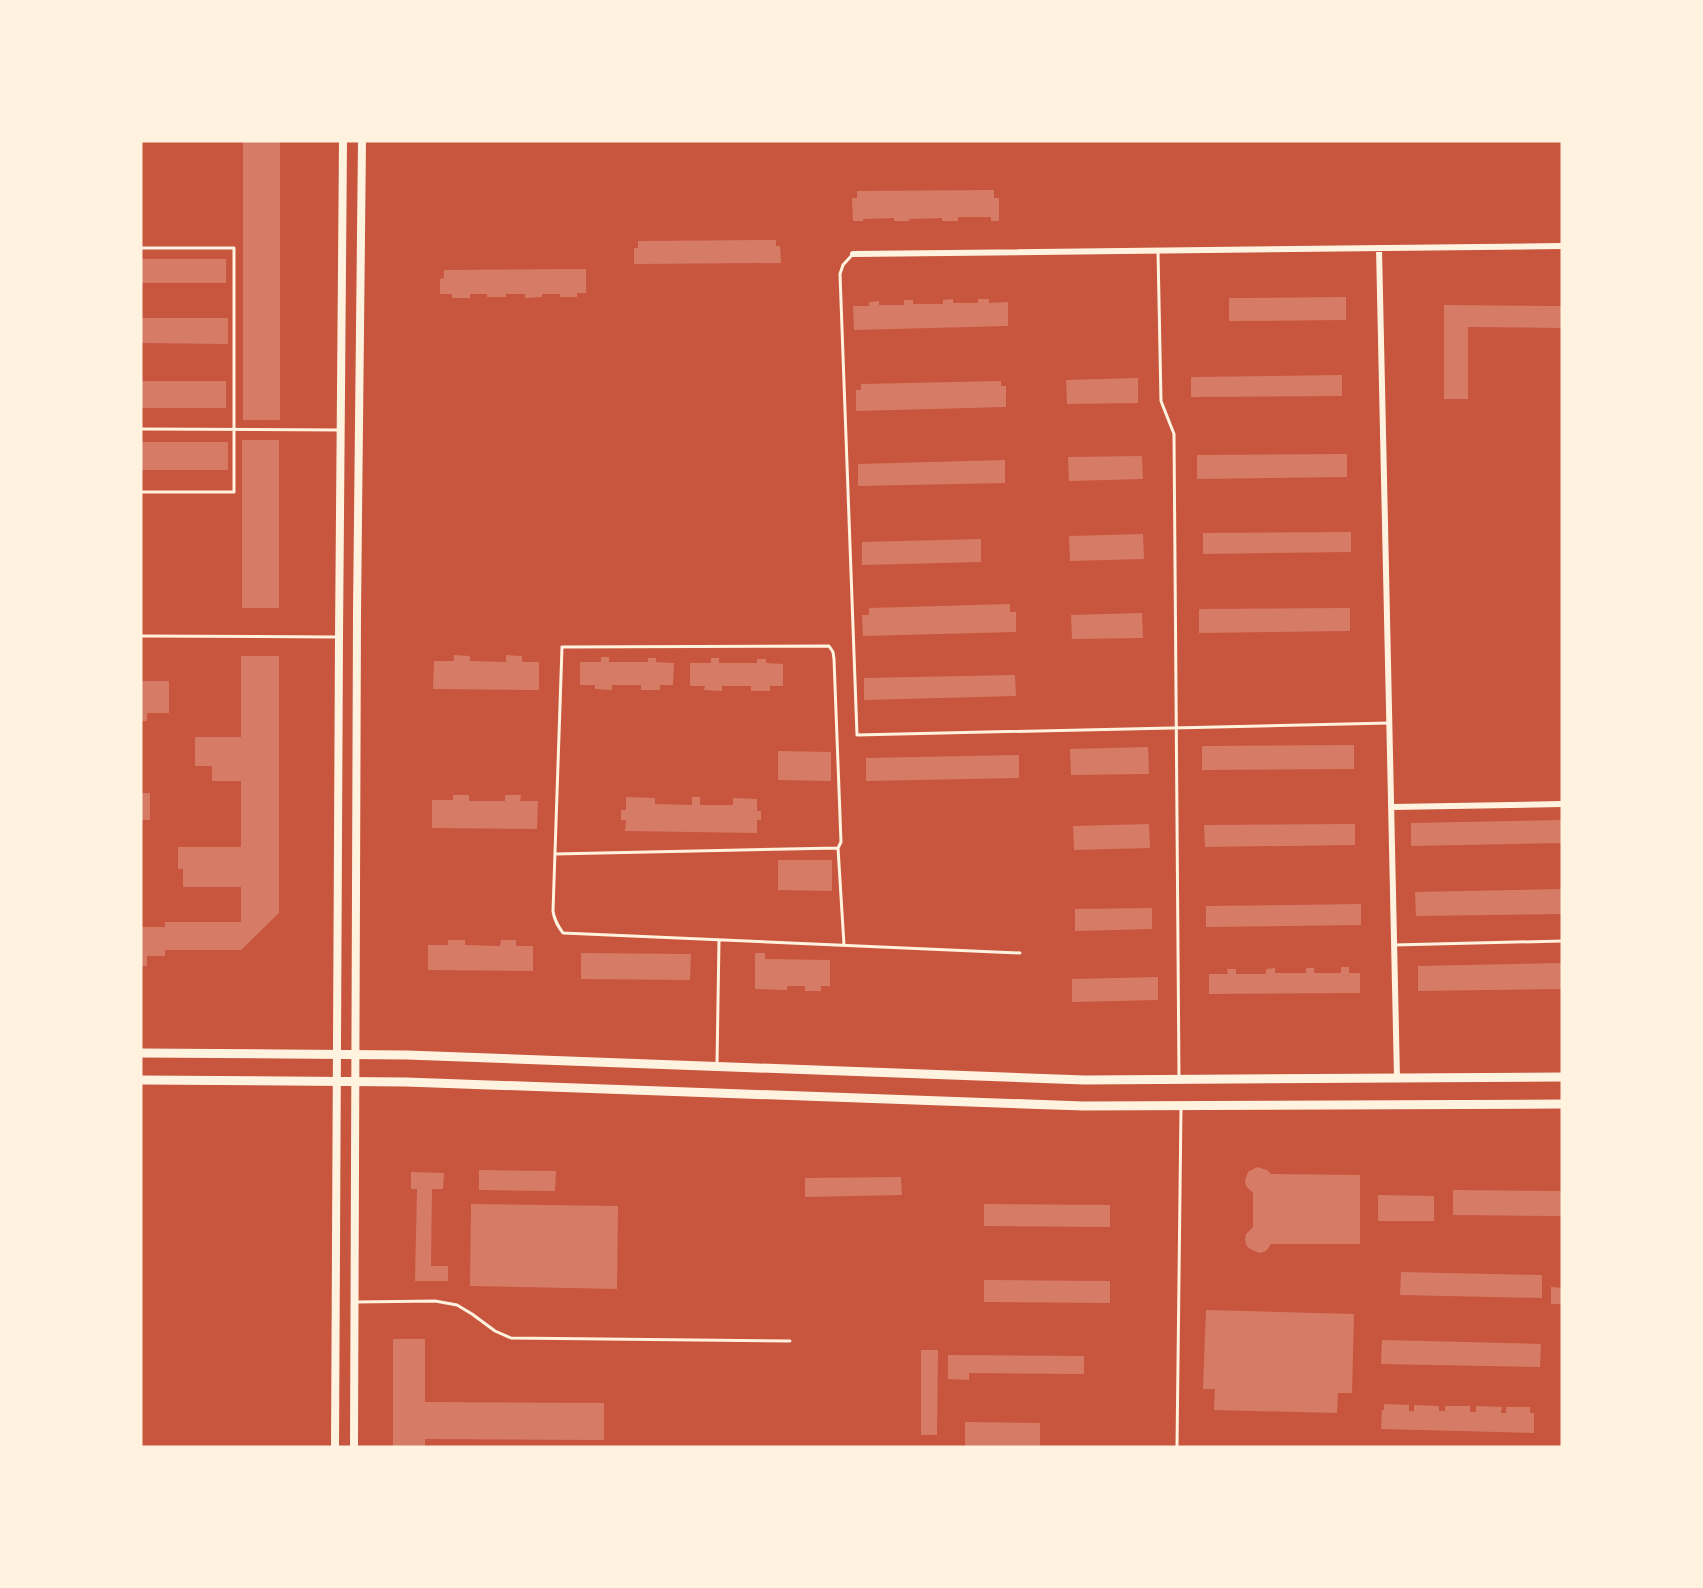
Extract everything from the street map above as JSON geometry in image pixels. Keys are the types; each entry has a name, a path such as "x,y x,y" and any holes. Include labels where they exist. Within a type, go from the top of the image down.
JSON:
{"main road":[{"path":"141,1053 407,1055 1084,1080 1562,1077"},
{"path":"141,1080 406,1082 1083,1106 1562,1104"}],"street":[{"path":"335,1447 344,141"},
{"path":"354,1447 362,141"},
{"path":"853,255 1562,246"},
{"path":"1380,248 1397,1078"},
{"path":"1392,807 1562,804"}],"lane":[{"path":"141,248 234,248 234,492 141,492"},
{"path":"1158,251 1161,401 1174,434 1179,1079"},
{"path":"853,255 843,265 840,274 857,735 1390,723"},
{"path":"141,429 341,430"},
{"path":"141,636 339,638"},
{"path":"844,945 838,848 841,842 834,659 833,651 829,646 562,647 553,911 555,921 563,933 1020,953"},
{"path":"555,854 838,848"},
{"path":"717,1066 719,940"},
{"path":"1394,945 1562,941"},
{"path":"1177,1447 1181,1106"},
{"path":"354,1302 435,1301 457,1305 495,1331 511,1338 789,1341"}],"building":[{"path":"243,141 280,141 280,420 243,420"},
{"path":"994,190 994,198 999,198 999,221 991,221 991,217 958,217 958,221 942,221 942,218 894,221 894,218 853,221 852,198 857,198 857,191"},
{"path":"776,240 776,246 780,246 781,263 634,264 634,248 638,248 638,241"},
{"path":"141,259 226,259 226,283 141,283"},
{"path":"586,269 586,293 577,293 577,297 542,294 542,297 525,298 525,294 506,294 506,297 487,297 487,294 470,294 470,298 452,298 452,294 440,294 440,279 444,278 444,270"},
{"path":"1346,297 1346,320 1229,321 1229,298"},
{"path":"953,299 953,303 978,303 978,299 989,299 989,303 1008,302 1008,326 854,330 853,306 869,306 869,302 879,301 879,305 904,305 904,300 913,300 913,304 943,304 943,300"},
{"path":"1444,305 1562,306 1562,328 1468,327 1468,399 1444,399"},
{"path":"141,318 228,318 228,344 141,343"},
{"path":"1342,375 1342,396 1191,397 1191,377"},
{"path":"1138,378 1138,403 1067,404 1066,380"},
{"path":"141,381 226,381 226,408 141,408"},
{"path":"1001,381 1001,386 1006,386 1006,407 856,411 856,390 861,390 861,384"},
{"path":"242,440 279,440 279,608 242,608"},
{"path":"141,442 228,442 228,470 141,470"},
{"path":"1347,454 1347,477 1197,479 1197,455"},
{"path":"1142,456 1143,479 1069,481 1068,457"},
{"path":"1005,460 1005,483 858,486 858,464"},
{"path":"1351,532 1351,552 1203,554 1203,533"},
{"path":"1143,534 1144,559 1070,561 1069,536"},
{"path":"981,539 981,562 862,565 862,542"},
{"path":"1010,604 1010,612 1016,612 1016,632 863,636 862,615 869,615 869,608"},
{"path":"1350,608 1350,631 1199,633 1199,609"},
{"path":"1142,613 1143,638 1072,639 1071,615"},
{"path":"454,655 470,656 470,661 506,662 506,655 522,656 522,662 539,662 539,690 433,689 434,661 454,661"},
{"path":"241,656 279,656 279,913 241,950 165,950 165,956 147,956 147,966 141,966 141,927 165,927 165,922 241,922 241,887 183,887 183,869 178,869 178,847 241,847 241,781 212,781 212,766 195,766 195,737 241,737"},
{"path":"601,657 609,657 609,662 648,662 648,658 656,658 656,662 674,663 673,685 660,685 660,690 641,690 641,685 612,685 612,690 595,689 595,685 580,685 580,662 601,662"},
{"path":"711,658 719,658 719,663 757,663 757,659 766,659 766,663 783,664 783,686 770,686 770,691 751,691 751,686 722,686 722,691 704,690 705,686 690,686 690,663 711,663"},
{"path":"1015,675 1016,696 864,700 864,678"},
{"path":"141,681 169,681 169,713 147,713 147,721 141,721"},
{"path":"1354,745 1354,769 1202,770 1202,746"},
{"path":"1148,747 1149,774 1071,775 1070,749"},
{"path":"778,751 831,752 831,781 778,780"},
{"path":"1019,755 1019,778 866,781 866,758"},
{"path":"141,793 150,793 150,820 141,820"},
{"path":"453,795 469,795 469,801 505,801 505,795 521,795 520,801 538,801 537,829 432,828 432,800 453,800"},
{"path":"626,797 655,798 655,804 692,805 692,797 700,797 700,805 733,805 733,798 757,799 757,811 761,811 761,820 757,820 757,833 625,831 626,820 621,820 621,810 626,810"},
{"path":"1562,820 1562,843 1411,846 1411,823"},
{"path":"1149,824 1150,848 1074,850 1073,826"},
{"path":"1355,824 1355,845 1205,847 1204,825"},
{"path":"778,860 832,860 832,891 778,890"},
{"path":"1562,889 1562,914 1416,916 1415,892"},
{"path":"1361,904 1361,925 1206,927 1206,906"},
{"path":"1152,908 1152,929 1075,931 1075,909"},
{"path":"448,940 465,940 465,945 500,946 501,940 516,940 516,946 533,946 533,971 428,970 428,945 448,945"},
{"path":"581,953 691,954 690,980 581,979"},
{"path":"755,953 765,953 765,959 830,960 830,986 821,986 821,991 805,991 805,986 787,986 787,990 755,989"},
{"path":"1562,963 1562,989 1418,991 1418,966"},
{"path":"1341,967 1349,967 1349,973 1360,973 1360,993 1209,994 1209,974 1228,974 1227,969 1236,969 1236,974 1266,974 1266,969 1275,968 1275,973 1306,973 1306,968 1314,968 1314,973 1341,973"},
{"path":"1158,977 1158,1000 1072,1002 1072,979"},
{"path":"1257,1167 1271,1174 1360,1175 1360,1244 1271,1244 1266,1251 1260,1253 1250,1249 1245,1239 1246,1234 1253,1227 1253,1193 1246,1186 1245,1181 1248,1172"},
{"path":"479,1170 556,1171 555,1191 479,1190"},
{"path":"411,1172 444,1173 443,1189 432,1189 431,1266 448,1266 448,1281 415,1281 417,1189 411,1189"},
{"path":"901,1177 902,1195 805,1197 805,1178"},
{"path":"1453,1190 1562,1191 1562,1216 1453,1215"},
{"path":"1378,1195 1434,1196 1434,1221 1378,1221"},
{"path":"471,1204 618,1206 617,1289 470,1286"},
{"path":"984,1204 1110,1205 1110,1227 984,1226"},
{"path":"1401,1272 1542,1275 1542,1298 1400,1295"},
{"path":"984,1280 1110,1281 1110,1303 984,1302"},
{"path":"1551,1287 1562,1288 1562,1304 1551,1304"},
{"path":"1206,1310 1354,1314 1352,1393 1338,1393 1337,1413 1214,1410 1215,1389 1203,1389"},
{"path":"393,1339 425,1339 425,1402 604,1403 604,1440 425,1439 425,1447 393,1447"},
{"path":"1382,1340 1541,1344 1540,1367 1381,1364"},
{"path":"921,1350 938,1350 937,1435 921,1435"},
{"path":"948,1355 1084,1356 1084,1374 969,1373 969,1380 948,1379"},
{"path":"1384,1404 1409,1405 1409,1411 1414,1411 1414,1405 1439,1406 1439,1411 1445,1411 1445,1406 1470,1406 1470,1412 1476,1412 1476,1406 1502,1407 1501,1413 1506,1413 1506,1407 1530,1407 1530,1413 1534,1413 1534,1433 1381,1429"},
{"path":"965,1422 1040,1423 1040,1447 965,1447"}]}
